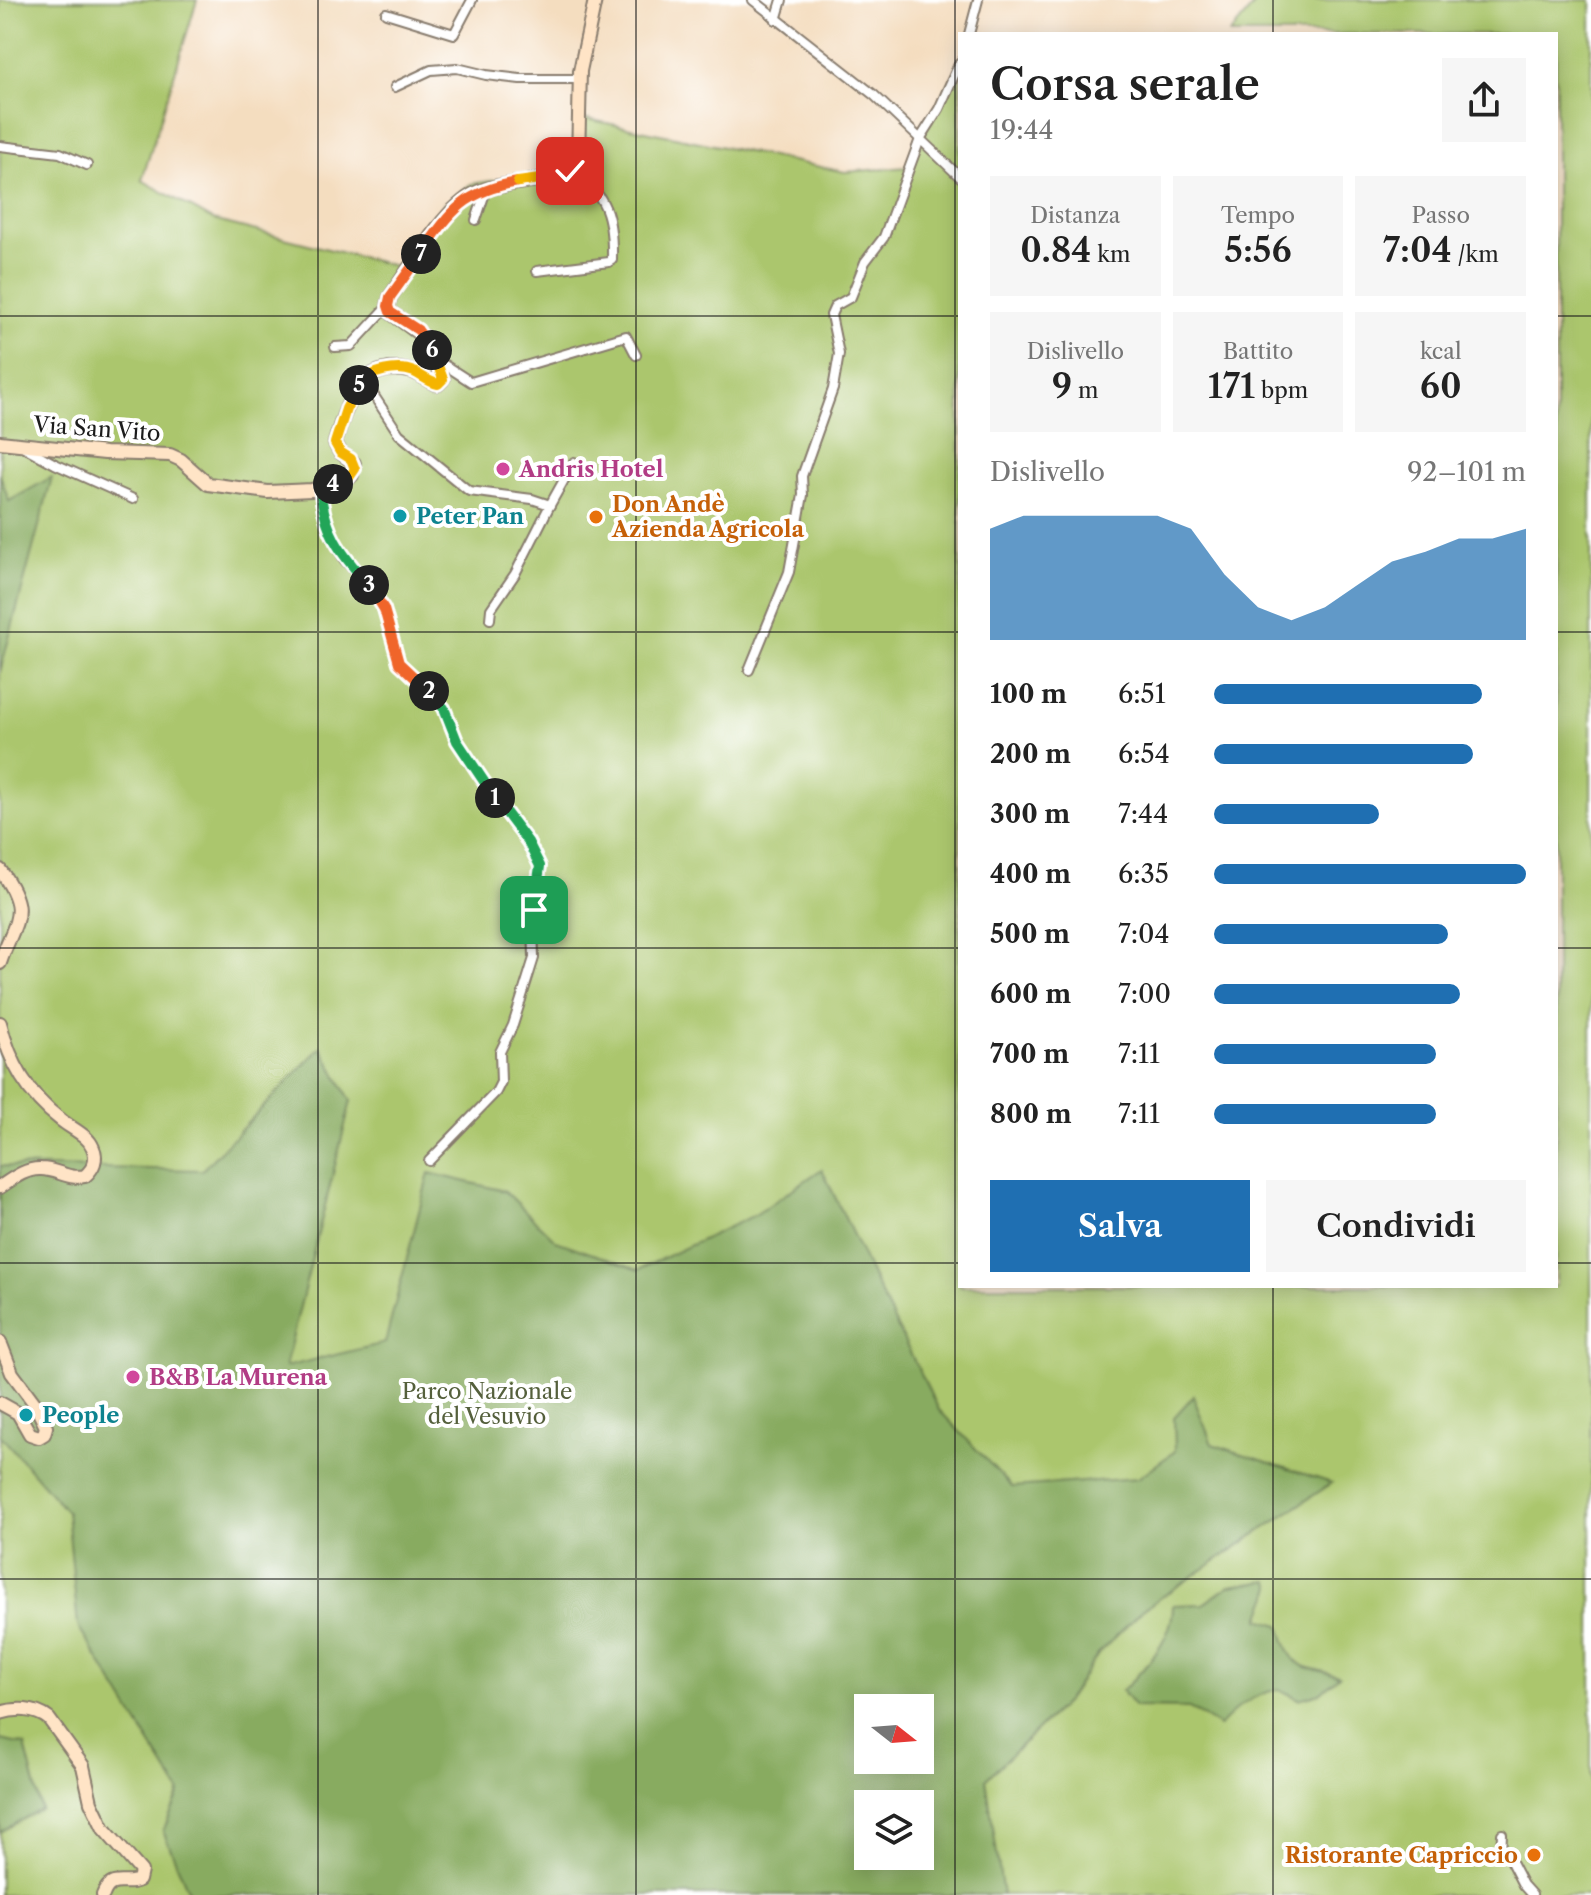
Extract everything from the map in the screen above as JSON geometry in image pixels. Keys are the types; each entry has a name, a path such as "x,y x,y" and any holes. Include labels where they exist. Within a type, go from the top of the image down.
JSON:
{"street":[{"path":"386,13 454,34 472,0"},
{"path":"335,347 351,346 388,306 390,297 462,202 486,189 547,178 575,167 580,147 579,79 595,0"},
{"path":"753,0 874,95 958,175"},
{"path":"776,20 782,0"},
{"path":"970,32 978,0"},
{"path":"749,670 789,572 803,495 802,476 833,389 839,354 831,315 835,306 851,297 865,262 884,237 920,139 939,109 958,66"},
{"path":"395,87 431,70 457,68 520,79 579,79"},
{"path":"0,146 60,153 87,165"},
{"path":"537,271 612,260 613,239 608,209 593,186 575,167"},
{"path":"476,220 486,189"},
{"path":"388,306 390,312 425,338 443,379 438,384 408,370 382,371 363,379 399,434 469,491 532,499 550,505"},
{"path":"437,360 471,382 626,336 636,355"},
{"name":"Via San Vito","path":"0,442 105,453 170,455 181,460 202,481 220,486 294,493 341,482 352,475 354,463 340,452 335,443 346,409 363,379"},
{"path":"16,443 133,499"},
{"path":"490,619 491,609 515,574 574,462"},
{"path":"320,488 326,525 344,559 371,587 384,609 399,663 444,708 457,741 484,784 528,842 540,866 533,920 534,958 513,1025 500,1052 501,1082 496,1092 429,1161"},
{"path":"0,870 19,907 18,922 0,963"},
{"path":"0,1023 17,1073 50,1111 85,1136 93,1146 95,1155 95,1163 85,1176 69,1177 40,1169 31,1170 0,1187"},
{"path":"0,1342 12,1373 41,1416 46,1427 44,1434 39,1437 30,1434 18,1413 0,1403"},
{"path":"0,1713 16,1710 43,1714 78,1758 86,1774 91,1802 104,1829 141,1871 139,1880 134,1883 114,1881 103,1895"},
{"path":"1502,1834 1501,1855 1508,1856 1523,1885 1532,1895"}],"green space":[{"name":"Parco Nazionale del Vesuvio","path":"0,0 197,0 142,180 213,220 403,268 443,205 471,184 537,174 574,162 582,118 845,172 907,167 953,76 958,77 958,1288 1558,1288 1558,32 1232,32 1258,0 1591,0 1591,1895 0,1895"},
{"path":"0,474 9,501 52,477 0,672"},
{"path":"321,1047 351,1101 285,1367 385,1343 429,1173 505,1191 556,1241 638,1270 755,1215 822,1169 939,1410 1012,1487 1138,1478 1175,1451 1174,1417 1193,1396 1212,1444 1332,1483 1144,1609 1099,1653 1066,1702 986,1779 1003,1895 190,1895 163,1831 180,1792 78,1626 67,1512 0,1435 0,1166 202,1170"},
{"path":"1269,1581 1272,1587 1260,1619 1280,1625 1289,1651 1298,1663 1339,1676 1320,1693 1299,1699 1279,1689 1262,1694 1239,1707 1219,1726 1189,1708 1135,1707 1122,1691 1149,1662 1163,1641 1172,1618 1173,1605 1203,1604 1229,1586"},
{"path":"0,1740 25,1745 41,1809 0,1832"}],"place":[{"name":"Andris Hotel","path":"503,469"},
{"name":"Peter Pan","path":"400,516"},
{"name":"Don Andè Azienda Agricola","path":"596,517"},
{"name":"B&B La Murena","path":"133,1377"},
{"name":"People","path":"26,1415"},
{"name":"Ristorante Capriccio","path":"1534,1855"}],"route":[{"path":"534,910 540,866 536,857 476,773 457,741 444,708 399,663 384,609 371,587 344,559 326,525 320,488 348,479 355,469 351,459 340,452 335,443 346,409 363,379 382,371 396,370 415,372 433,384 443,379 425,338 390,312 388,306 390,297 449,216 462,202 486,189 570,171"}]}
